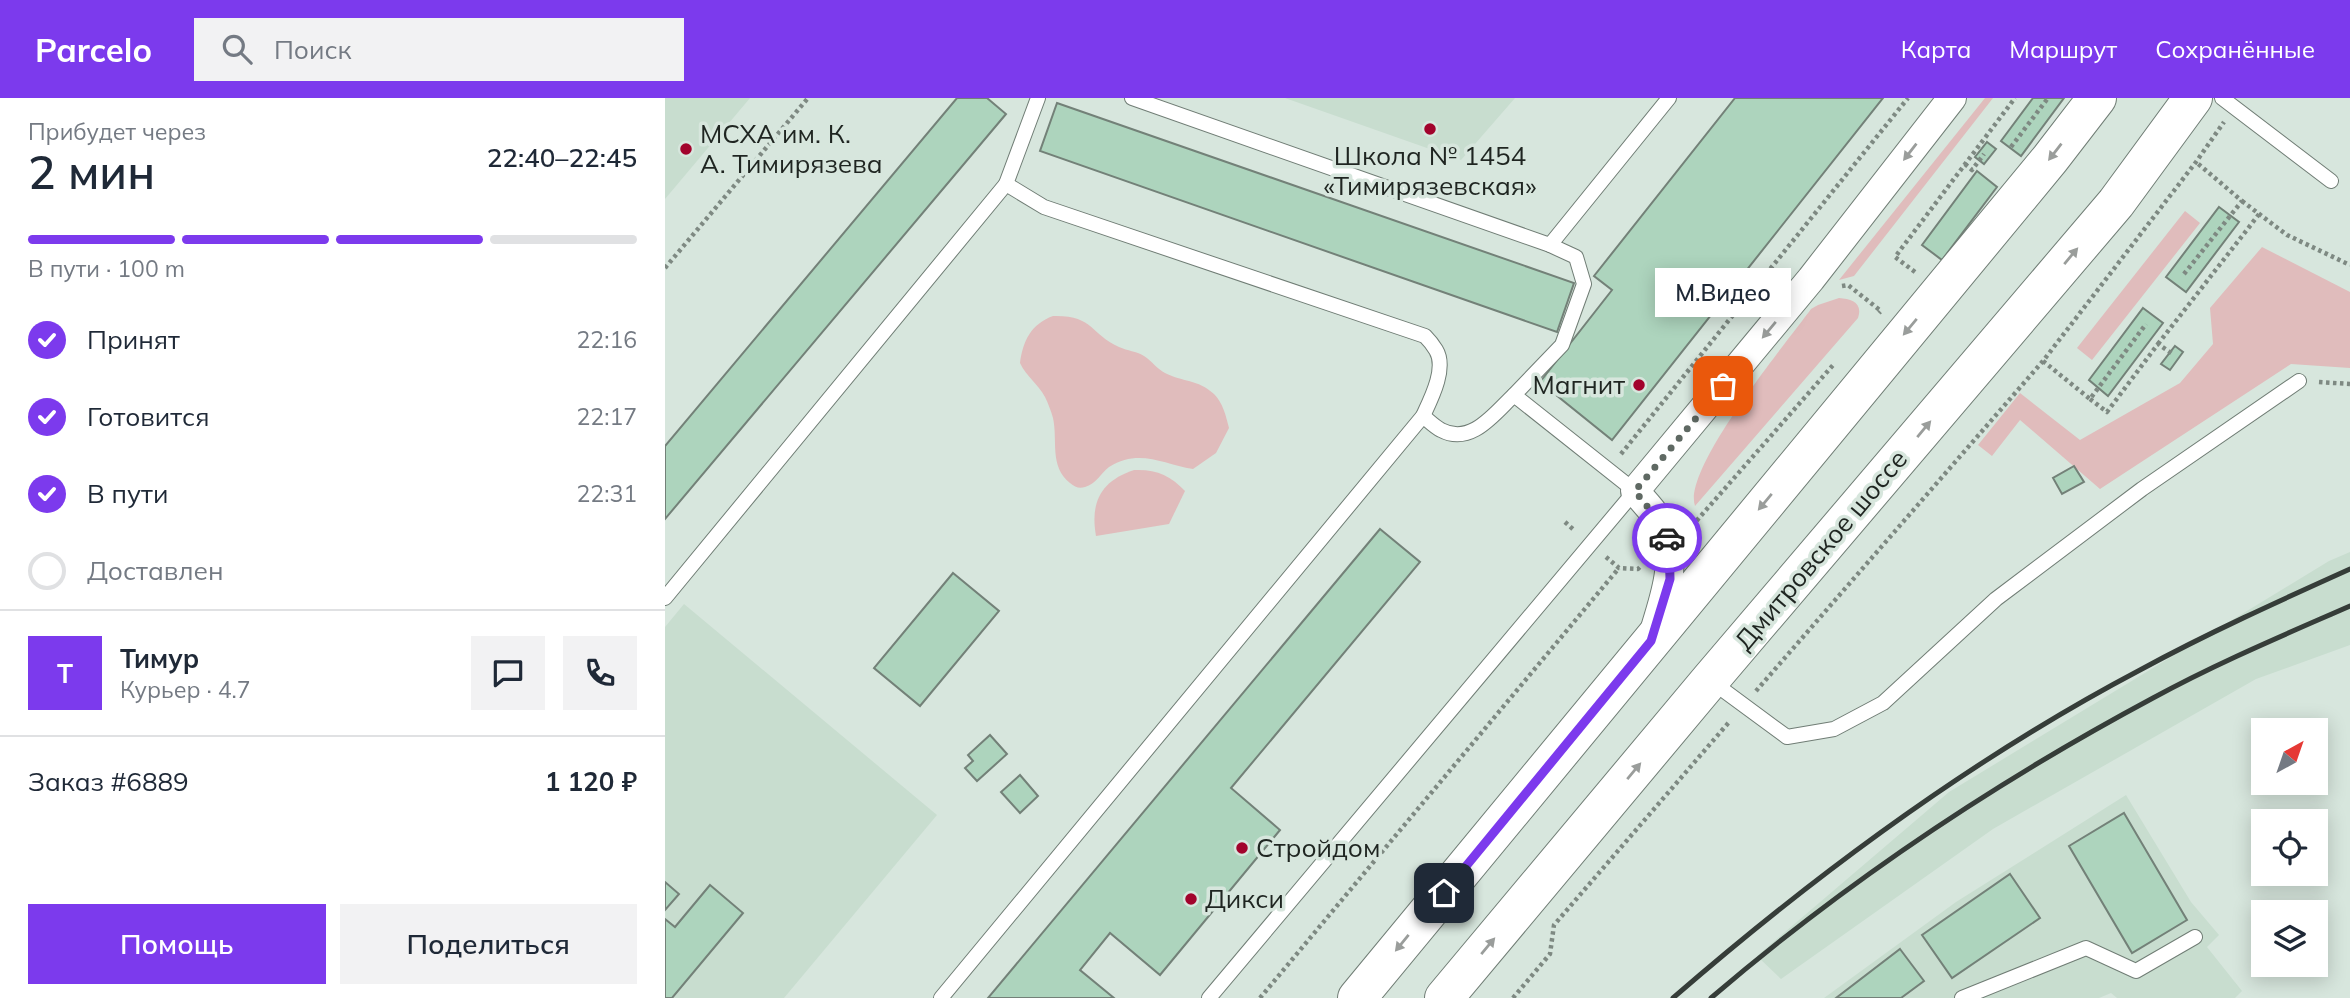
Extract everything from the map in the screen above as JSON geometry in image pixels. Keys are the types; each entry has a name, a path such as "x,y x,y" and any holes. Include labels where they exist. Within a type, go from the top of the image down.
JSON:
{"main road":[{"path":"1357,998 2050,159 2097,98"},
{"name":"Дмитровское шоссе","path":"1444,998 1710,680 2116,203 2193,98"}],"street":[{"path":"1651,641 1670,579 1669,544 1661,524 1635,491 1811,279 1952,98"}],"lane":[{"path":"665,598 1006,184 1038,98"},
{"path":"1132,98 1551,245 1576,257 1584,284 1562,345 1514,395 1477,429 1463,436 1441,431 1423,416"},
{"path":"1551,245 1668,98"},
{"path":"2228,102 2331,181"},
{"path":"941,998 1423,416 1434,390 1439,366 1438,352 1425,336 1044,207 1006,184"},
{"path":"1710,680 1787,737 1834,729 1883,703 1996,599 2142,489 2299,381"},
{"path":"1209,998 1635,491 1514,395"},
{"path":"1962,998 2086,948 2136,971 2195,937"}],"path":[{"path":"665,268 808,98"},
{"path":"1608,470 1908,98"},
{"path":"1915,272 1895,257 2015,98"},
{"path":"2011,147 2048,98"},
{"path":"1513,998 1550,954 1554,925 2043,361 2196,162 2228,102"},
{"path":"1965,164 1972,170 1984,154"},
{"path":"2196,162 2287,235 2350,265"},
{"path":"2184,274 2242,201"},
{"path":"2043,361 2107,412 2260,213"},
{"path":"1781,256 1791,264"},
{"path":"1837,288 1848,285 1881,311 1871,322"},
{"path":"2089,399 2146,324"},
{"path":"2158,344 2174,355"},
{"path":"1259,998 1619,568 1638,569 1693,525 1835,363"},
{"path":"2299,381 2350,384"}],"shaded area":[{"name":"МСХА им. К. А. Тимирязева","path":"665,98 750,98 665,199"},
{"name":"Школа № 1454 «Тимирязевская»","path":"1285,98 1515,98 1461,160"},
{"path":"1985,98 1993,98 1854,276 1839,280"},
{"path":"2185,211 2200,223 2092,360 2077,348"},
{"path":"2262,247 2350,292 2350,368 2291,364 2100,489 2020,420 1992,456 1978,445 2020,393 2080,440 2180,383 2213,344 2210,308"},
{"path":"1839,298 1848,299 1858,305 1858,318 1695,506 1695,488 1704,464 1739,406 1811,309"},
{"path":"1053,316 1084,322 1110,342 1144,356 1165,373 1196,383 1214,394 1222,406 1229,428 1216,453 1193,469 1151,459 1120,461 1109,467 1089,486 1079,488 1070,483 1059,469 1053,418 1048,404 1020,363 1029,334 1045,319"},
{"path":"1134,470 1162,474 1185,491 1169,524 1096,536 1095,513 1100,494 1113,480"},
{"path":"2350,552 2350,645 2256,679 1993,829 1781,979 1757,956 1949,792 2329,561"},
{"path":"684,604 937,815 784,998 665,998 665,627"},
{"path":"2126,795 2191,902 2219,935 2207,947 2242,991 2235,998 2117,998 2111,993 2099,998 1824,998 1956,902"}],"building":[{"path":"957,98 987,98 1006,114 665,519 665,446"},
{"path":"1735,98 1883,98 1612,440 1540,382 1612,290 1594,276"},
{"path":"2033,98 2064,98 2021,156 2001,141"},
{"path":"1057,103 1574,283 1557,332 1040,151"},
{"path":"1987,142 1996,149 1984,164 1975,157"},
{"path":"1977,171 1997,187 1942,260 1922,245"},
{"path":"2219,207 2239,222 2186,292 2166,277"},
{"path":"2143,308 2163,323 2108,396 2089,380"},
{"path":"2175,346 2183,352 2170,370 2161,364"},
{"path":"2074,466 2084,482 2062,494 2053,478"},
{"path":"1380,529 1420,562 1231,788 1280,830 1160,975 1110,933 1080,970 1114,998 988,998"},
{"path":"953,573 999,611 920,706 874,668"},
{"path":"990,735 1007,754 977,781 965,768 973,761 968,755"},
{"path":"1020,775 1038,796 1020,813 1001,792"},
{"path":"2124,813 2187,920 2132,953 2069,846"},
{"path":"2010,874 2040,918 1952,978 1922,935"},
{"path":"665,882 679,894 665,910"},
{"path":"710,885 743,913 672,998 665,998 665,919 675,927"},
{"path":"1900,949 1924,981 1901,998 1836,998"}],"railway":[{"path":"1673,998 1839,863 1897,820 2016,741 2166,656 2350,569"},
{"path":"1711,998 1762,955 1869,874 2037,764 2177,685 2350,606"}],"way so far":[{"path":"1667,538 1661,524 1635,491 1723,386"}],"place":[{"name":"Школа № 1454 «Тимирязевская»","path":"1430,129"},
{"name":"МСХА им. К. А. Тимирязева","path":"686,149"},
{"name":"Магнит","path":"1639,385"},
{"name":"М.Видео","path":"1723,386"},
{"name":"Стройдом","path":"1242,848"},
{"name":"Дикси","path":"1191,899"}],"route":[{"path":"1444,893 1651,641 1670,579 1667,538"}]}
